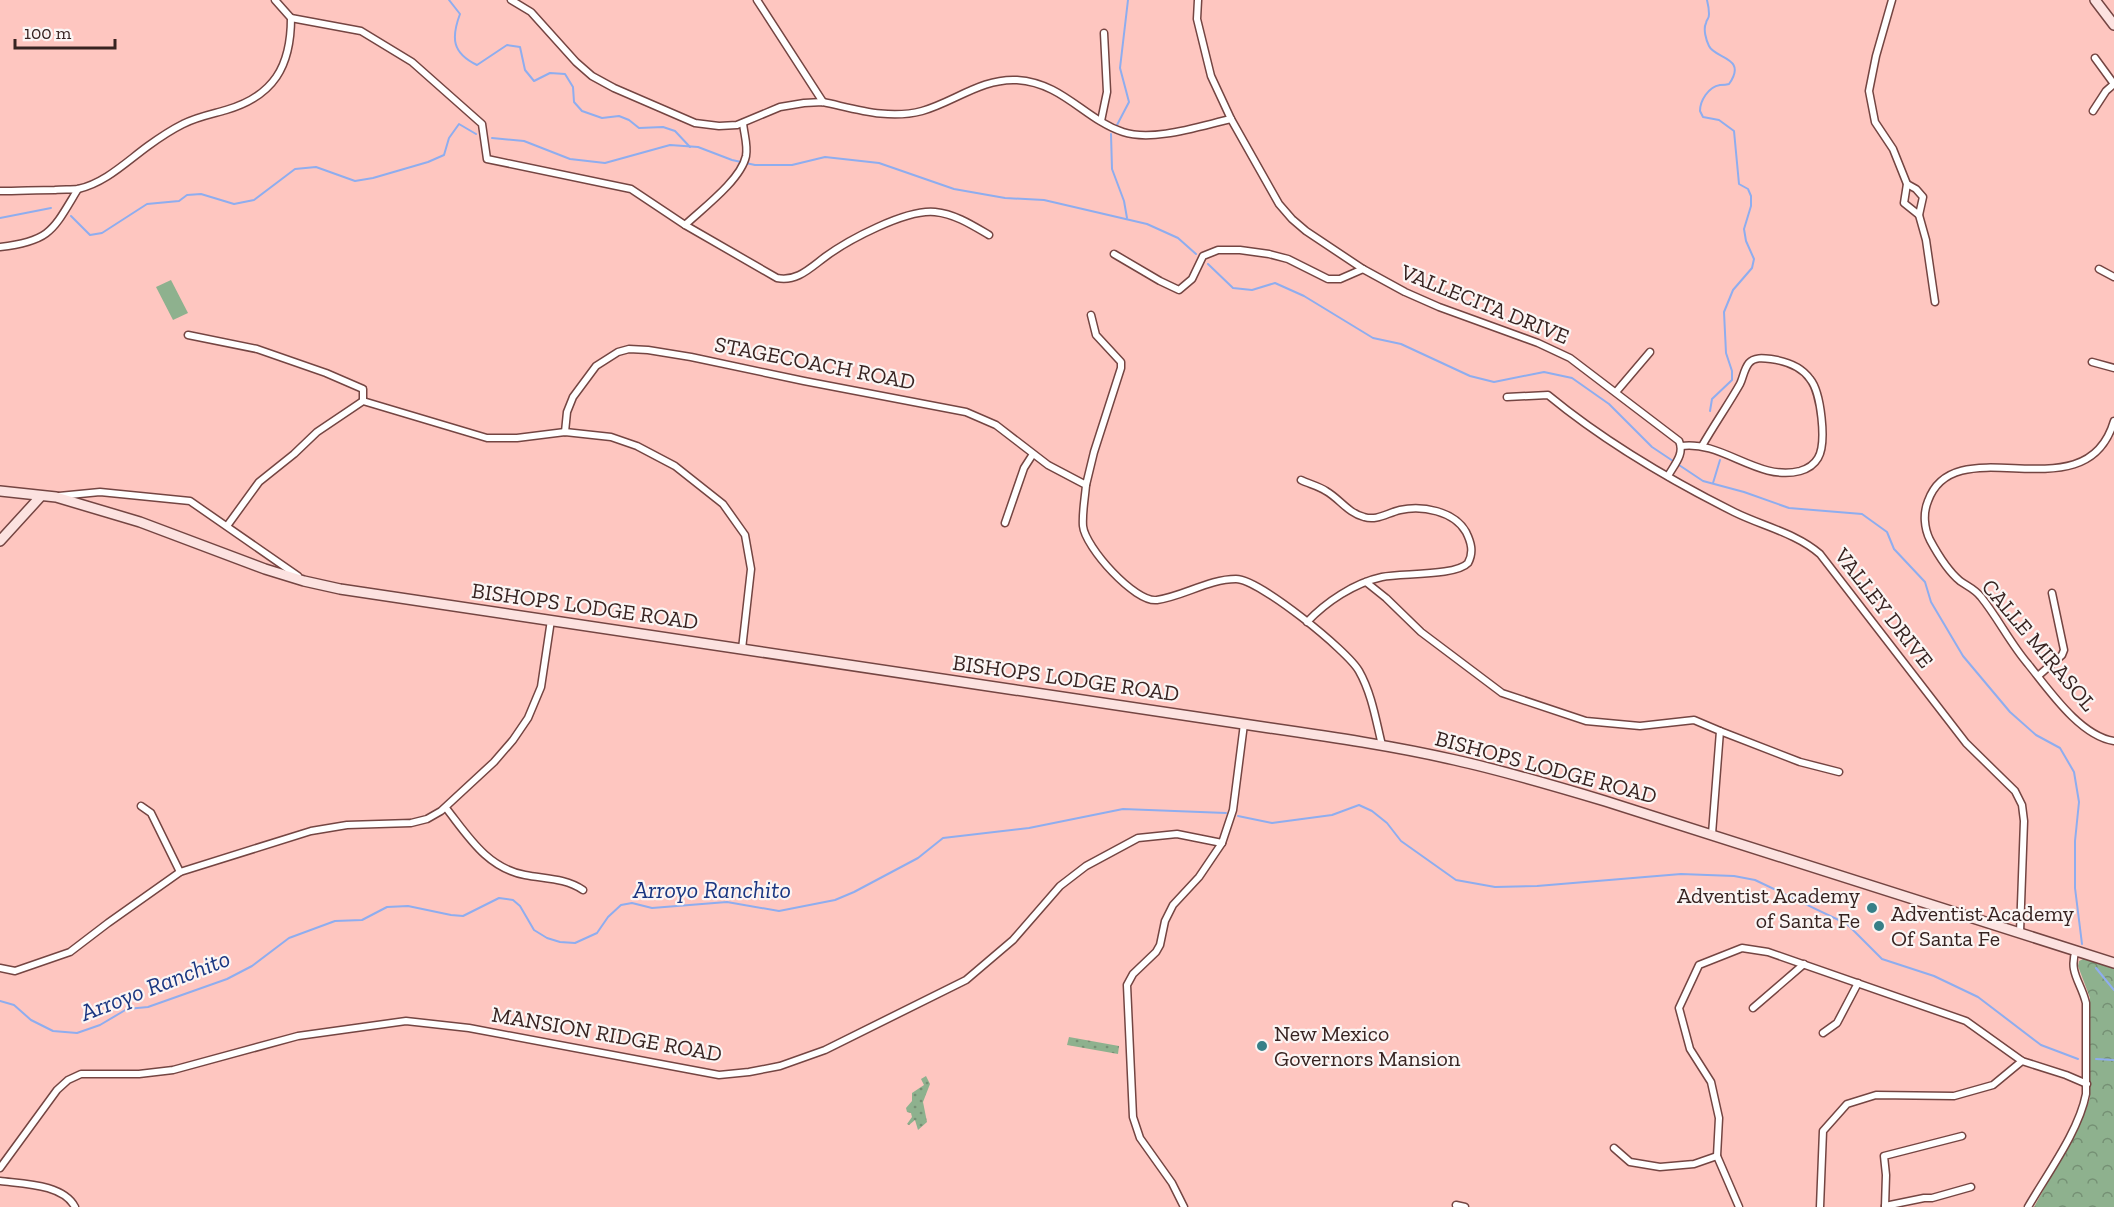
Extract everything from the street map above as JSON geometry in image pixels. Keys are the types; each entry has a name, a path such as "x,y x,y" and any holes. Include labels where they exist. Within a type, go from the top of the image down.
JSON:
{"street":[{"path":"275,0 291,18 361,31 412,62 482,124 487,159 631,189 685,225 771,276 786,280 801,275 836,249 858,237 893,221 922,212 951,216 989,235"},
{"path":"511,0 531,12 576,62 592,76 608,86 695,123 725,126 743,123 780,108 823,102 882,114 905,114 928,109 990,83 1018,80 1033,82 1049,88 1123,132 1155,135 1230,119"},
{"path":"757,0 823,102"},
{"name":"VALLECITA DRIVE","path":"1198,0 1197,19 1211,76 1230,119 1279,204 1292,219 1363,269 1422,300 1552,349 1577,362 1677,438 1681,446"},
{"path":"1892,0 1869,91 1875,122 1893,149 1906,184 1904,203 1919,215"},
{"path":"2095,0 2114,25"},
{"path":"0,191 78,189 118,169 148,145 185,122 248,102 263,93 282,67 291,41 291,18"},
{"path":"1101,121 1107,92 1104,33"},
{"path":"2093,111 2106,91 2114,84 2095,58"},
{"path":"685,225 722,190 741,167 746,155 743,123"},
{"path":"1906,184 1916,189 1923,197 1919,215 1926,240 1935,302"},
{"path":"0,248 26,243 46,234 57,223 78,189"},
{"path":"1114,254 1179,290 1192,279 1203,256 1218,250 1240,250 1288,259 1328,279 1340,279 1363,269"},
{"path":"2099,269 2114,277"},
{"path":"1091,315 1096,335 1121,362 1086,485 1083,527 1093,548 1138,595 1155,601 1214,583 1238,579 1257,587 1307,622 1357,668 1368,693 1382,745"},
{"path":"188,335 257,349 326,373 363,389 363,400"},
{"name":"STAGECOACH ROAD","path":"565,432 567,412 573,397 592,370 604,359 618,352 642,349 966,412 996,424 1052,468 1086,485"},
{"path":"1616,392 1650,352"},
{"path":"1668,476 1680,456 1681,446 1702,446 1775,471 1794,472 1812,465 1821,451 1822,442 1819,401 1811,379 1801,369 1785,362 1754,360 1748,365 1740,383 1702,446"},
{"path":"2092,362 2114,368"},
{"name":"VALLEY DRIVE","path":"1507,397 1548,395 1592,431 1668,476 1734,512 1801,541 1820,554 1966,743 2015,791 2020,800 2024,816 2020,932"},
{"path":"363,400 487,438 517,438 565,432 611,438 637,446 675,466 708,491 731,514 745,535 751,569 742,649"},
{"path":"227,526 259,482 317,432 363,400"},
{"name":"CALLE MIRASOL","path":"2114,421 2101,447 2083,461 2057,468 1960,470 1949,474 1932,491 1926,505 1925,520 1930,542 1958,579 1980,595 2015,649 2038,676 2084,728 2100,738 2114,741"},
{"path":"1005,523 1024,468 1033,454"},
{"path":"1301,480 1325,490 1347,509 1364,517 1376,518 1401,510 1421,509 1449,515 1465,530 1472,555 1462,568 1387,576 1366,582 1326,604 1307,622"},
{"name":"BISHOPS LODGE ROAD","path":"0,491 56,497 140,522 256,566 304,581 372,594 1382,745 1458,760 1520,776 1712,834 2114,963"},
{"path":"56,497 100,492 190,501 304,581"},
{"path":"0,541 41,496"},
{"path":"1366,582 1421,632 1502,693 1586,721 1640,726 1694,720 1800,762 1839,772"},
{"path":"2038,676 2062,655 2064,650 2052,593"},
{"path":"0,968 15,971 70,952 180,872 311,831 347,825 411,823 432,817 446,808 501,755 528,718 541,687 551,620"},
{"path":"1184,1207 1172,1183 1140,1138 1133,1117 1127,986 1132,974 1156,952 1160,945 1165,921 1173,906 1199,877 1222,843 1233,810 1244,724"},
{"path":"1712,834 1720,731"},
{"path":"141,806 151,813 180,872"},
{"path":"446,808 477,848 498,866 521,874 566,882 583,890"},
{"name":"MANSION RIDGE ROAD","path":"0,1168 57,1090 64,1082 76,1076 91,1073 139,1074 173,1070 298,1036 392,1022 419,1021 469,1028 719,1075 780,1066 825,1050 966,980 1013,940 1060,886 1086,866 1138,838 1177,834 1222,843"},
{"path":"1739,1207 1717,1156 1719,1118 1711,1082 1690,1048 1679,1008 1699,965 1742,948 1768,952 1966,1020 2022,1061 2087,1084"},
{"path":"2028,1207 2084,1106 2087,1084 2086,1003 2084,992 2073,972 2072,960 2076,950"},
{"path":"1753,1008 1804,964"},
{"path":"1823,1033 1837,1023 1858,983"},
{"path":"1820,1207 1823,1131 1847,1104 1876,1095 1954,1096 1993,1084 2022,1061"},
{"path":"1962,1137 1884,1156 1885,1207 1932,1198 1971,1187"},
{"path":"1614,1148 1630,1162 1660,1167 1694,1164 1717,1156"},
{"path":"0,1181 52,1190 69,1198 75,1207"},
{"path":"1456,1205 1465,1207"}],"green space":[{"path":"171,280 188,313 173,320 156,287"},
{"path":"2085,958 2114,966 2114,1207 2034,1207 2082,1120 2090,1098 2090,998 2078,966 2079,961"},
{"path":"1069,1037 1119,1046 1118,1054 1067,1045"},
{"path":"926,1076 930,1084 923,1102 927,1122 918,1130 915,1120 907,1124 912,1117 906,1108 912,1101 912,1093 924,1085 921,1079"}],"waterway":[{"path":"449,0 460,14 455,30 458,50 477,65 507,45 520,47 525,70 534,81 550,73 565,74 573,87 574,102 582,111 602,118 619,116 639,128 663,127 675,131 690,147"},
{"path":"1117,125 1129,102 1120,68 1128,0"},
{"path":"1707,0 1709,16 1705,31 1708,44 1712,50 1728,60 1735,68 1729,84 1712,88 1701,103 1700,111 1703,117 1719,120 1734,131 1739,184 1748,189 1751,196 1751,206 1744,229 1746,241 1754,259 1752,268 1733,290 1724,312 1726,353 1732,371 1732,380 1712,399 1710,411"},
{"path":"71,216 90,235 102,233 147,204 179,201 187,195 201,194 234,204 254,200 295,169 316,167 355,181 373,178 444,155 449,138 459,124 476,134"},
{"path":"1111,134 1112,169 1124,201 1127,218"},
{"path":"492,138 524,141 570,159 605,163 670,145 698,147 732,160 755,165 792,165 825,157 879,163 954,189 1005,198 1044,200 1147,224 1178,238 1196,254"},
{"path":"0,218 51,208"},
{"path":"1208,264 1233,288 1252,290 1275,283 1304,296 1373,338 1401,344 1470,376 1494,382 1544,372 1572,378 1609,404 1652,447 1703,481 1789,508 1862,514 1887,532 1894,549 1925,582 1931,602 1963,656 2010,712 2036,735 2060,748 2074,772 2079,802 2075,841 2075,888 2082,944"},
{"path":"1713,483 1720,460"},
{"path":"1238,816 1272,823 1332,815 1359,805 1372,811 1387,823 1401,841 1456,880 1495,887 1537,886 1681,874 1734,876 1755,880 1847,924 1882,959 1934,976 1978,997 2041,1045 2078,1059"},
{"name":"Arroyo Ranchito","path":"0,1001 14,1005 31,1020 53,1031 77,1033 100,1025 127,1009 148,1007 227,979 252,966 289,938 335,921 362,920 387,907 408,906 463,916 499,898 513,900 520,906 534,930 547,938 575,943 597,933 608,917 621,905 632,903 652,908 727,902 779,911 835,900 918,858 943,838 1029,828 1123,809 1226,813"},
{"path":"2096,968 2114,990"},
{"path":"2096,1059 2114,1060"}],"place":[{"name":"Adventist Academy of Santa Fe","path":"1872,908"},
{"name":"Adventist Academy Of Santa Fe","path":"1879,926"},
{"name":"New Mexico Governors Mansion","path":"1262,1046"}]}
